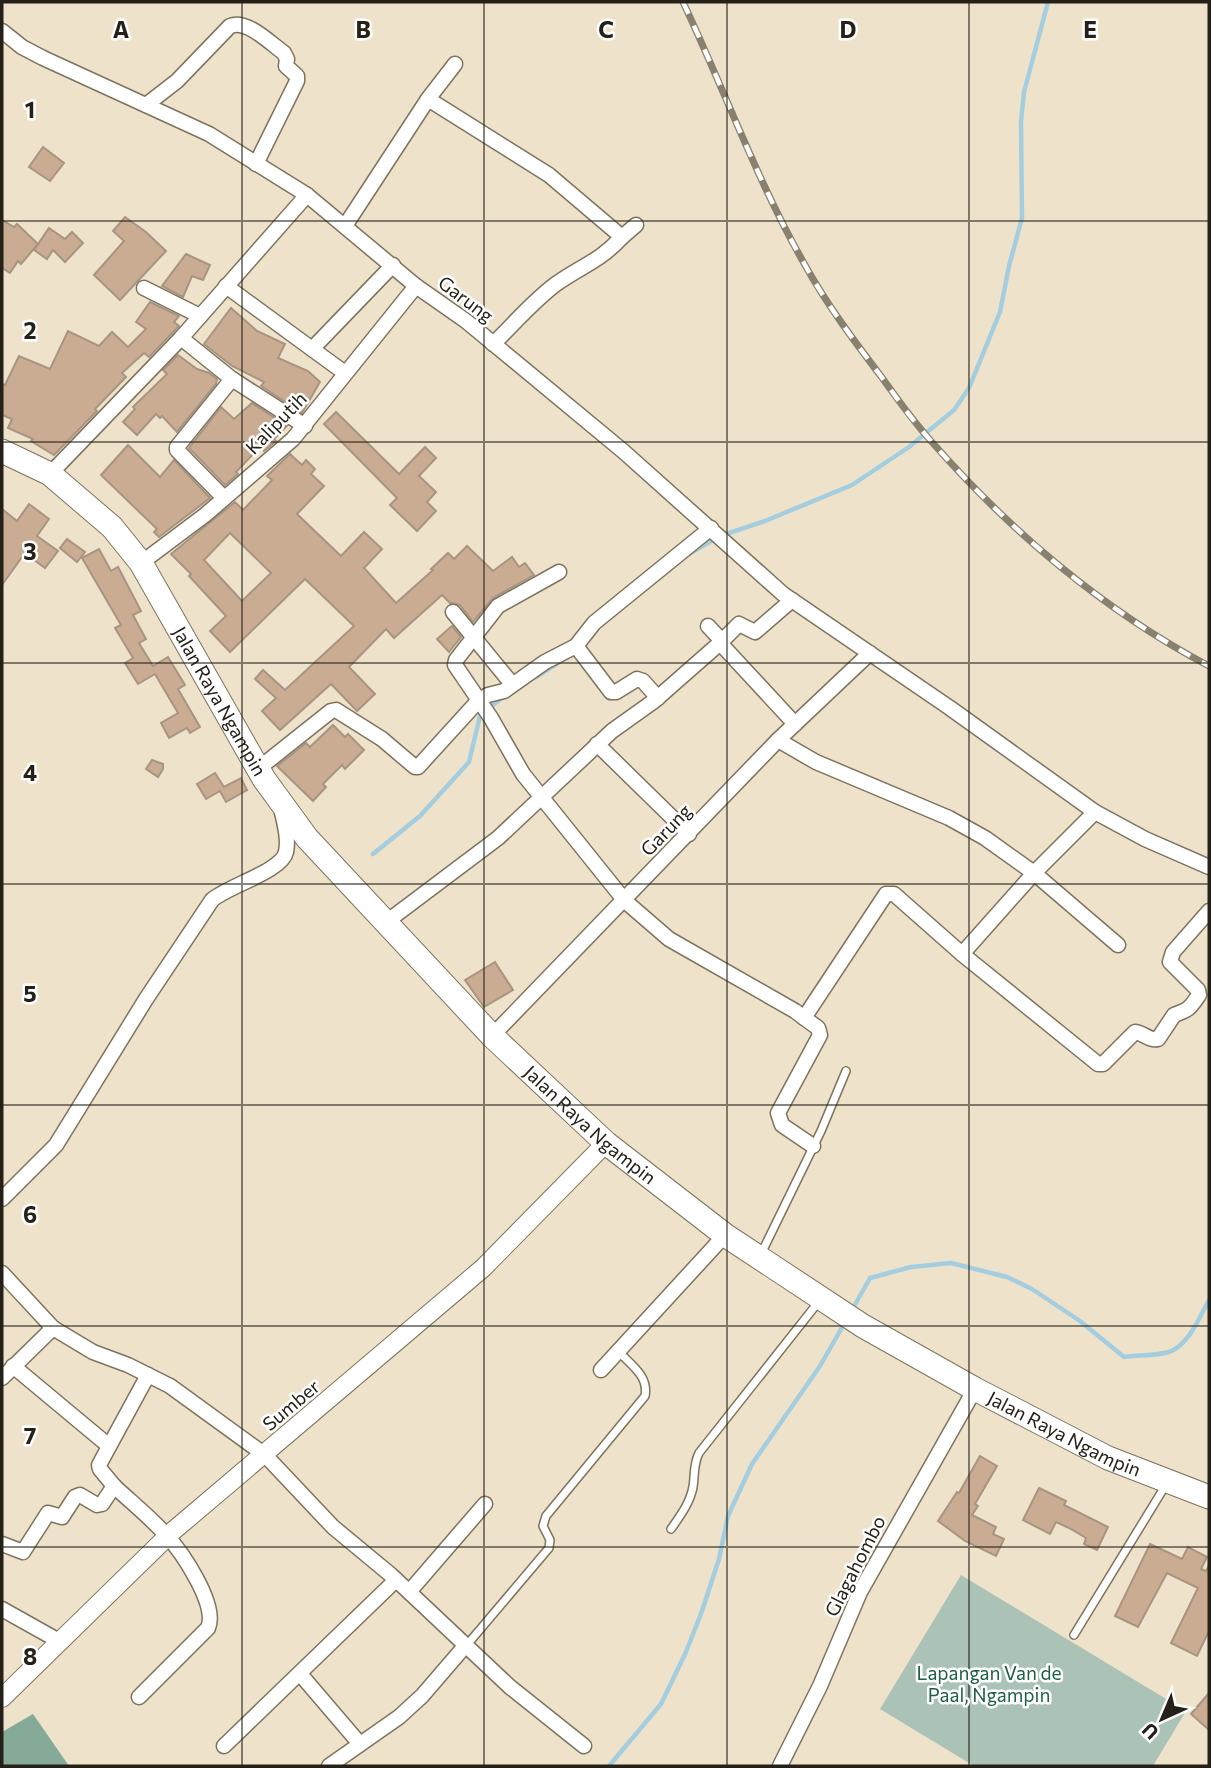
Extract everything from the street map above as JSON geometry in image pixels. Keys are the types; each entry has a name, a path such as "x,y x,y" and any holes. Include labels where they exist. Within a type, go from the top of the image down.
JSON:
{"main road":[{"name":"Jalan Raya Ngampin","path":"2,451 50,474 112,527 141,563 280,804 315,847 492,1036 606,1143 725,1235 863,1326 975,1389 1108,1458 1209,1497"}],"street":[{"path":"146,105 177,81 230,26 237,23 245,25 284,53 286,66 298,76 256,164"},
{"name":"Garung","path":"2,31 22,47 43,58 209,134 307,195 623,451 792,600 1095,812 1145,839 1209,867"},
{"path":"345,226 428,99 455,64"},
{"path":"428,99 549,175 622,237"},
{"path":"50,474 181,338 307,195"},
{"path":"494,344 542,295 607,254 636,225"},
{"path":"312,349 393,265"},
{"path":"226,286 345,373"},
{"name":"Kaliputih","path":"141,563 225,498 305,426 416,286"},
{"path":"144,288 200,316"},
{"path":"181,338 232,379 305,426"},
{"path":"225,498 177,447 232,379"},
{"path":"258,769 331,711 336,710 382,739 418,767 480,700 504,691 545,662 579,650 594,624 711,528"},
{"path":"559,572 498,606 456,660 455,665 480,700 523,774 625,901 669,939 818,1028 820,1035 778,1112 782,1125 813,1146"},
{"path":"385,923 475,856 612,730 658,698 739,624 755,632 792,600"},
{"path":"453,612 512,684"},
{"path":"708,626 795,724"},
{"path":"579,650 611,692 616,692 637,679 643,681 658,698"},
{"name":"Garung","path":"492,1036 778,740 870,653"},
{"path":"778,740 842,774 949,818 985,838 1034,873 1118,945"},
{"path":"597,744 689,834"},
{"path":"2,1199 56,1145 146,999 212,900 222,891 279,864 286,855 287,838 280,804"},
{"path":"962,954 1034,873 1095,812"},
{"path":"804,1018 886,894 894,894 962,954 1098,1064 1103,1064 1135,1032 1158,1040 1174,1015 1189,1009 1199,995 1198,990 1170,962 1173,953 1209,911"},
{"name":"Sumber","path":"2,1698 167,1536 483,1268 606,1143"},
{"path":"601,1370 725,1235"},
{"path":"2,1273 53,1328 93,1352 170,1386 265,1455 333,1527 396,1580 510,1688 584,1746"},
{"path":"2,1378 53,1328"},
{"path":"13,1366 110,1446"},
{"path":"139,1697 208,1628 210,1622 210,1611 196,1578 167,1536 114,1486 100,1469 99,1465 148,1375"},
{"name":"Glagahombo","path":"780,1766 820,1686 860,1592 975,1389"},
{"path":"2,1544 23,1552 48,1513 62,1517 75,1497 80,1496 97,1505 103,1504 114,1486"},
{"path":"409,1592 485,1504"},
{"path":"224,1746 301,1675 396,1580"},
{"path":"2,1609 60,1641"},
{"path":"329,1766 399,1717 422,1696 465,1646"},
{"path":"301,1675 360,1744"}],"lane":[{"path":"759,1258 846,1071"},
{"path":"671,1529 687,1504 693,1487 693,1468 699,1453 828,1305"},
{"path":"465,1646 548,1548 550,1540 543,1526 546,1516 645,1396 645,1379 618,1351"},
{"path":"1074,1635 1168,1482"}],"green space":[{"name":"Lapangan Van de Paal, Ngampin","path":"961,1575 1186,1711 1153,1766 974,1766 880,1709"},
{"path":"33,1714 69,1766 2,1766 2,1732"}],"building":[{"path":"43,147 64,163 50,181 29,167"},
{"path":"125,217 166,251 120,300 94,275 124,241 113,231"},
{"path":"2,220 14,227 17,224 38,244 21,264 18,261 10,273 2,268"},
{"path":"49,228 65,239 72,232 83,243 65,262 53,250 47,259 34,250"},
{"path":"186,254 210,265 203,280 192,276 183,297 162,286"},
{"path":"150,302 179,316 174,322 179,326 149,357 144,353 122,373 126,377 54,455 31,441 33,439 8,428 12,419 2,415 2,384 5,385 19,356 50,369 68,331 99,346 112,332 128,347 146,329 136,322"},
{"path":"231,308 257,331 285,344 278,358 308,371 320,382 302,413 261,386 264,382 232,366 204,344"},
{"path":"178,355 217,379 216,384 177,432 162,416 160,418 156,414 137,435 123,422 135,409 133,407 167,374 163,370"},
{"path":"252,403 287,426 264,451 260,447 236,472 238,474 225,485 189,448 221,407 234,419"},
{"path":"336,412 399,474 425,447 436,458 419,476 436,492 427,502 436,511 417,531 390,505 397,498 324,424"},
{"path":"128,445 160,477 174,460 210,498 159,537 154,532 157,529 101,475"},
{"path":"290,454 302,465 306,460 315,469 311,474 324,486 297,514 341,556 364,532 382,549 364,568 396,603 448,553 454,559 467,546 493,571 512,557 519,567 525,563 534,575 493,598 473,622 460,605 450,603 442,595 394,638 386,629 349,667 375,694 357,711 331,684 280,730 262,711 276,698 255,679 263,670 285,690 354,626 305,579 230,652 210,631 226,616 171,554 235,502 243,510 272,480 267,476","holes":["230,533 271,573 242,601 204,560"]},
{"path":"29,504 49,519 37,536 58,551 45,568 25,553 2,585 2,509 17,521"},
{"path":"67,539 85,552 77,562 60,548"},
{"path":"99,549 111,571 118,567 141,611 133,615 146,639 139,643 153,666 168,657 185,685 178,689 200,727 190,733 187,728 169,738 161,723 178,713 155,674 138,684 125,663 133,658 115,628 121,625 82,558"},
{"path":"452,626 461,637 449,652 437,639"},
{"path":"333,725 345,737 348,734 364,750 345,769 342,765 323,784 326,787 313,801 277,766 306,743 310,747"},
{"path":"152,760 163,764 158,777 146,769"},
{"path":"215,773 224,787 241,778 247,790 226,802 220,791 206,799 197,784"},
{"path":"495,962 513,990 484,1007 465,980"},
{"path":"980,1456 997,1466 975,1504 978,1506 972,1515 996,1527 993,1534 1004,1539 996,1556 965,1541 938,1521 957,1492 959,1493"},
{"path":"1039,1488 1066,1501 1064,1505 1108,1527 1097,1550 1084,1544 1086,1538 1056,1522 1050,1534 1023,1520"},
{"path":"1150,1544 1182,1559 1188,1547 1207,1557 1201,1569 1206,1571 1209,1565 1209,1631 1197,1656 1171,1643 1198,1588 1167,1573 1138,1627 1115,1616"},
{"path":"1209,1693 1209,1730 1191,1714"}],"waterway":[{"path":"723,535 765,521 852,485 909,447 954,410 969,388 1000,312 1022,218 1021,122 1024,92 1048,2"},
{"path":"689,554 715,539"},
{"path":"536,677 561,661"},
{"path":"373,854 420,816 469,762 480,716 504,696"},
{"path":"852,1310 870,1278 911,1267 951,1263 1007,1277 1032,1289 1080,1321 1124,1357 1158,1354 1176,1348 1193,1329 1209,1300"},
{"path":"609,1766 661,1704 702,1611 719,1559 728,1516 752,1464 820,1366 844,1324"}],"railway":[{"path":"683,2 756,168 805,265 842,323 912,419 993,506 1060,566 1132,620 1209,666"}]}
